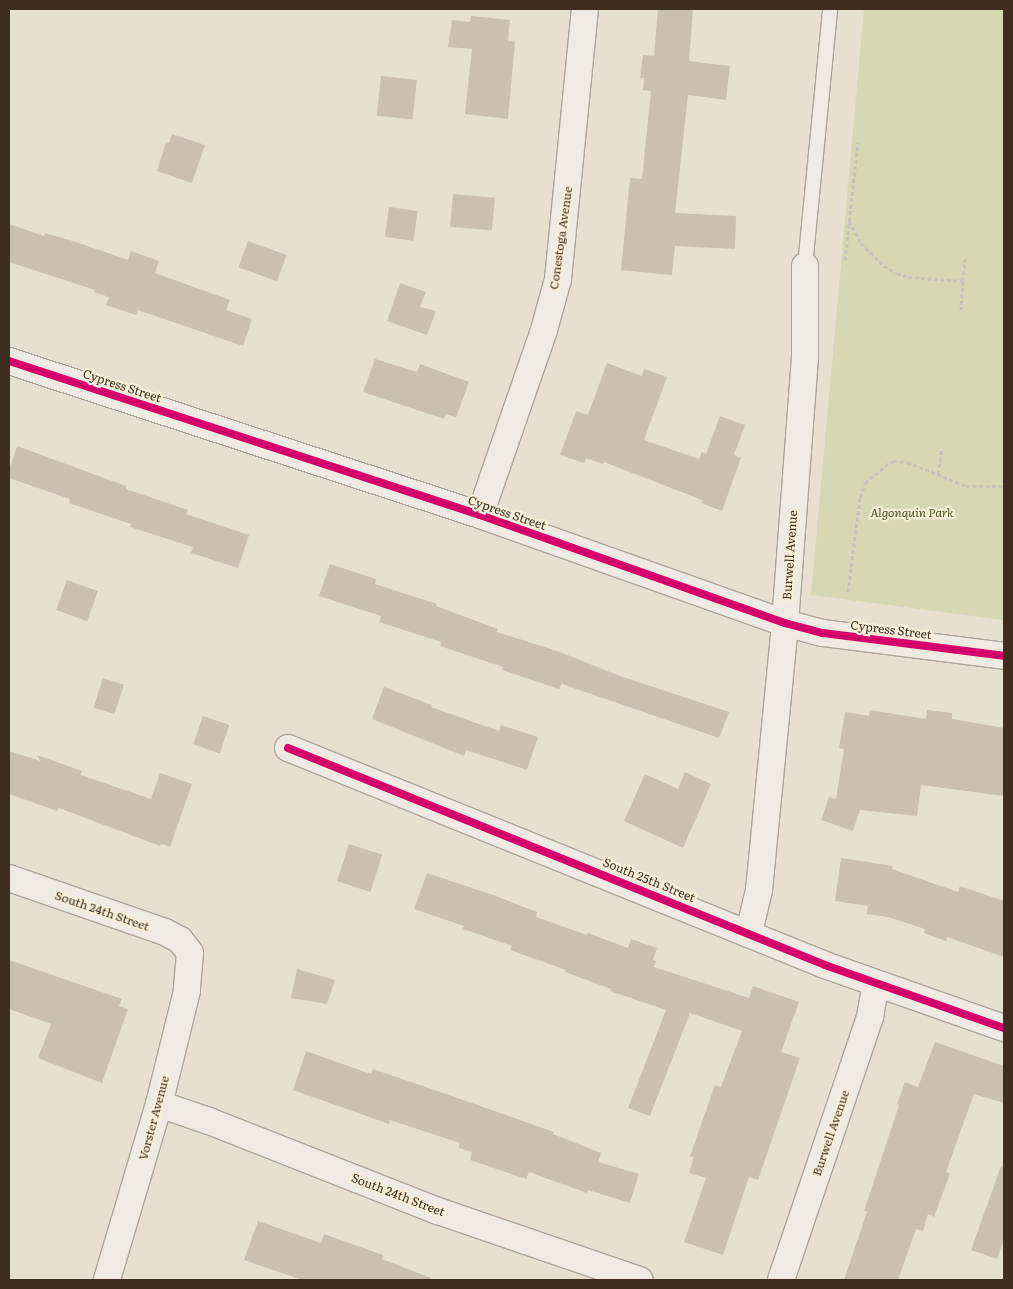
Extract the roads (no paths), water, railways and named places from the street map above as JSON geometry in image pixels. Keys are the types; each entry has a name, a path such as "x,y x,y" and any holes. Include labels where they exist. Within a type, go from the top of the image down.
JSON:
{"street":[{"name":"Conestoga Avenue","path":"480,515 544,330 558,278 585,9"},
{"name":"Burwell Avenue","path":"749,932 759,890 785,623 805,357 805,266"},
{"name":"Cypress Street","path":"9,361 480,515 785,623 823,633 1004,656"},
{"name":"South 25th Street","path":"288,748 876,984 1004,1028"},
{"name":"South 24th Street","path":"9,878 165,932 180,940 190,953"},
{"name":"Vorster Avenue","path":"107,1280 159,1104 187,991 190,953"},
{"name":"Burwell Avenue","path":"781,1280 870,1017 876,984"},
{"name":"South 24th Street","path":"159,1104 209,1121 438,1211 640,1280"}],"lane":[{"path":"805,266 830,9"}],"park label":[{"name":"Algonquin Park","path":"912,513"}]}
